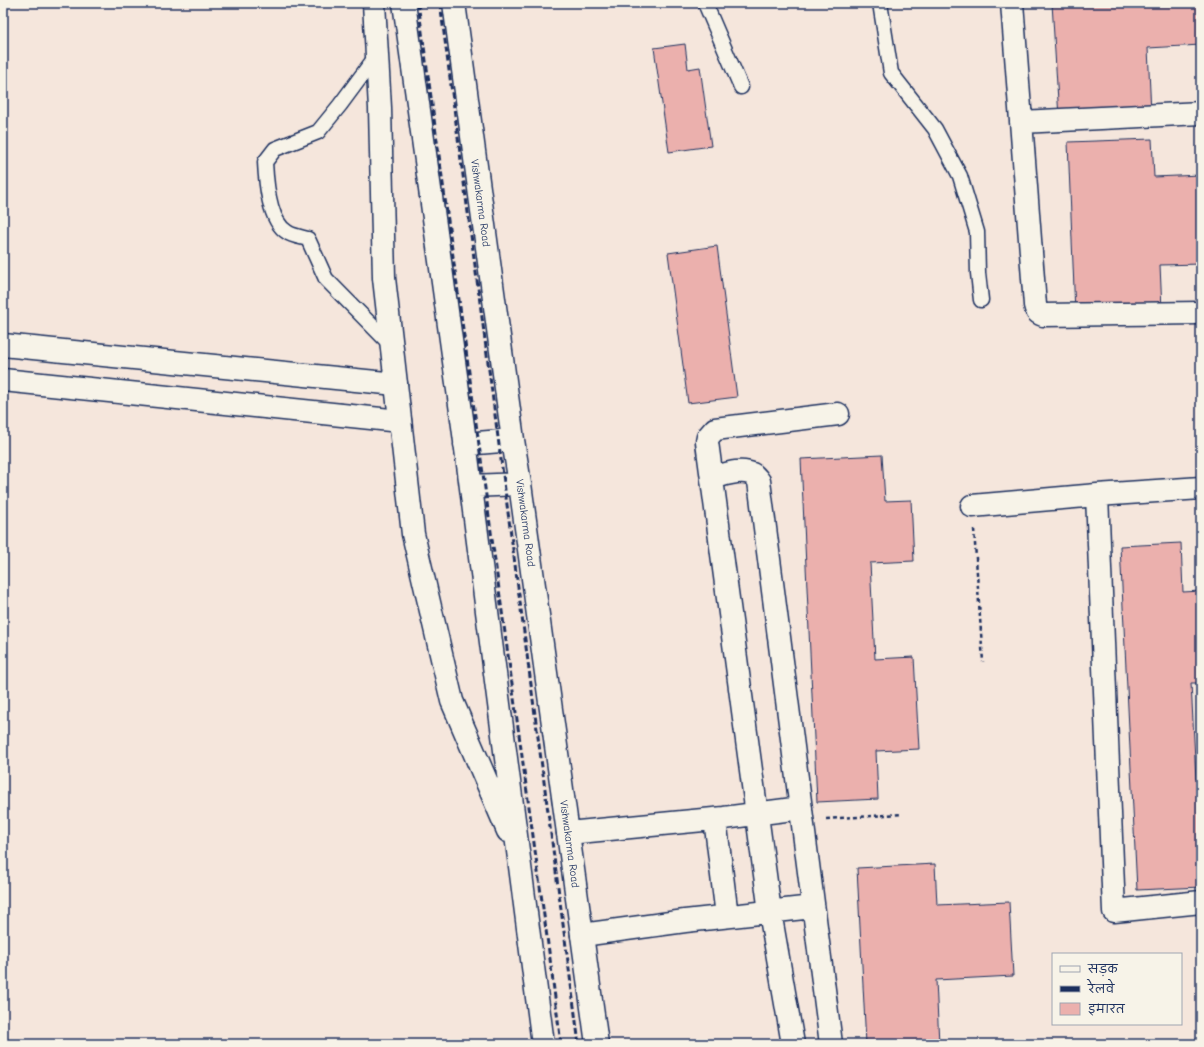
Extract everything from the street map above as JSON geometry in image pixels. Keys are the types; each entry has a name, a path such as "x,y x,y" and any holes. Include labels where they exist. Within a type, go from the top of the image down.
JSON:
{"street":[{"path":"374,3 380,108 384,278 414,534 452,701 518,854"},
{"path":"404,3 471,486 543,1044"},
{"name":"Vishwakarma Road","path":"454,3 597,1044"},
{"path":"1012,3 1036,310 1043,315 1201,313"},
{"path":"1021,122 1201,113"},
{"path":"3,345 396,384"},
{"path":"3,380 400,422"},
{"path":"793,1044 770,912 756,814 707,442 708,437 715,429 838,414"},
{"path":"465,444 513,440"},
{"path":"712,478 742,472 753,474 759,481 831,1044"},
{"path":"471,486 520,484"},
{"path":"972,506 1201,488"},
{"path":"1097,495 1114,911 1201,902"},
{"path":"568,833 756,814 801,814"},
{"path":"715,819 728,916"},
{"path":"582,935 728,916 813,907"}],"lane":[{"path":"705,3 741,87"},
{"path":"880,3 891,73 935,129 960,176 977,232 978,273 981,300"},
{"path":"377,54 340,105 318,132 275,149 265,162 267,191 276,221 287,233 308,239 326,279 391,344"}],"path":[{"path":"972,506 983,662"},
{"path":"801,814 902,814"}],"building":[{"path":"1052,3 1201,3 1201,45 1148,48 1151,113 1059,118"},
{"path":"685,44 688,69 700,67 711,146 669,152 654,48"},
{"path":"1152,139 1154,177 1201,175 1201,264 1160,265 1162,310 1075,313 1068,142"},
{"path":"717,246 737,397 688,403 668,253"},
{"path":"882,455 885,501 911,500 914,561 870,563 875,659 914,657 919,749 876,751 878,799 817,802 801,459"},
{"path":"1181,543 1183,592 1201,591 1201,683 1191,683 1196,779 1201,779 1201,887 1137,890 1120,546"},
{"path":"935,864 937,905 1009,902 1013,976 936,980 939,1044 866,1044 857,868"}],"railway":[{"path":"418,3 561,1044"},
{"path":"440,3 579,1044"}]}
